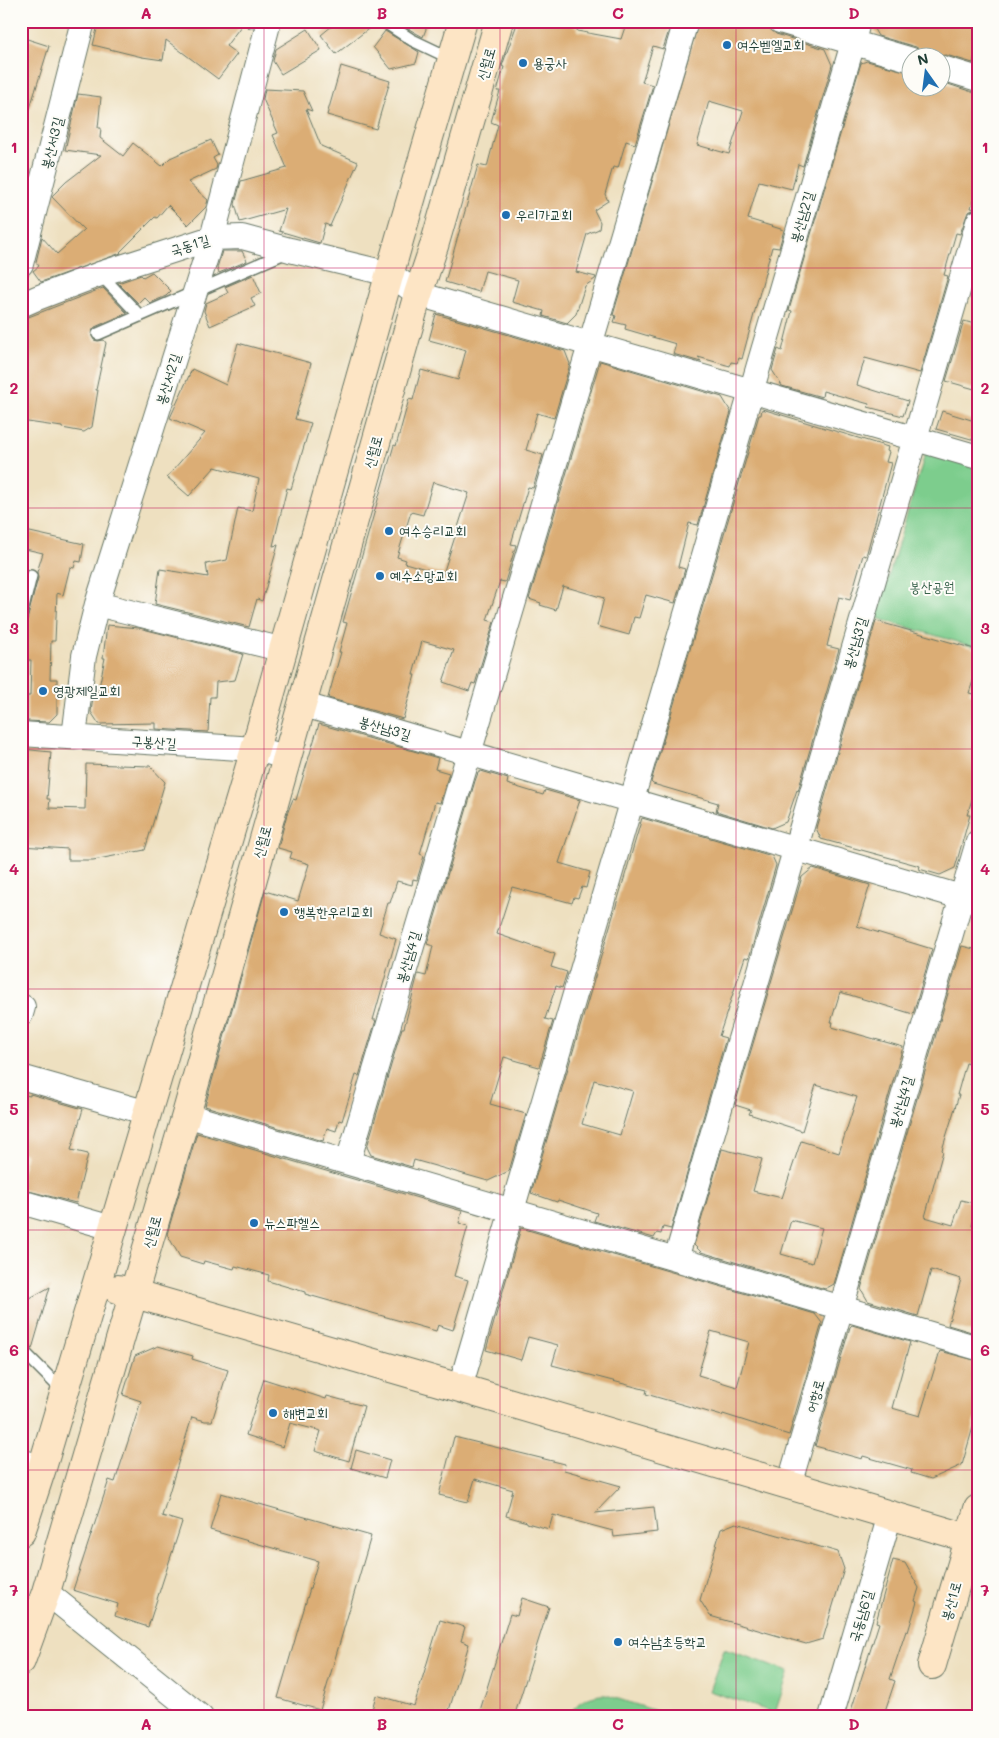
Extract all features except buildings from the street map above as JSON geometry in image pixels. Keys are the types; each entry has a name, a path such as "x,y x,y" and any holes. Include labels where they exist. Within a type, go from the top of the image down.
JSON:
{"street":[{"name":"봉산서3길","path":"21,264 83,21"},
{"path":"21,1532 32,1465 65,1392 284,650 463,21"},
{"name":"신월로","path":"21,1661 46,1592 134,1294 418,294 434,246 498,21"},
{"path":"468,753 686,21"},
{"path":"780,21 855,32 902,55"},
{"name":"봉산서2길","path":"74,738 84,656 97,604 212,238 257,22"},
{"name":"봉산남2길","path":"751,391 855,32"},
{"path":"952,71 978,79"},
{"path":"915,438 978,222"},
{"name":"국동1길","path":"21,305 100,274 212,238 242,236 290,250 390,274 418,294"},
{"path":"418,294 978,457"},
{"path":"460,1388 751,391"},
{"name":"봉산남3길","path":"795,848 915,438"},
{"path":"97,604 284,650"},
{"name":"봉산남3길","path":"301,704 970,900"},
{"name":"구봉산길","path":"21,734 255,749 286,757"},
{"name":"봉산남4길","path":"348,1162 468,753"},
{"path":"970,900 978,842"},
{"path":"676,1259 795,848"},
{"name":"봉산남4길","path":"841,1307 970,900"},
{"path":"21,1006 23,1007 21,1014"},
{"path":"21,1077 148,1113"},
{"path":"186,1115 978,1348"},
{"path":"21,1202 112,1228"},
{"path":"97,1283 973,1539"},
{"name":"어항로","path":"789,1485 841,1307"},
{"name":"봉산1로","path":"932,1665 973,1539 978,1509"},
{"name":"국동남6길","path":"831,1717 890,1515"},
{"path":"46,1592 201,1717"}],"lane":[{"path":"383,21 412,40 452,59"},
{"path":"98,334 290,250"},
{"path":"100,274 140,316"},
{"path":"21,616 31,576"},
{"path":"21,1349 65,1392"}],"green space":[{"name":"봉산공원","path":"926,451 978,466 978,648 876,618"},
{"path":"724,1649 789,1671 775,1713 709,1691"},
{"path":"606,1695 675,1717 569,1717 578,1704 590,1697"}],"place":[{"name":"여수벧엘교회","path":"727,45"},
{"name":"용궁사","path":"523,63"},
{"name":"우리가교회","path":"506,215"},
{"name":"여수승리교회","path":"389,531"},
{"name":"예수소망교회","path":"380,576"},
{"name":"영광제일교회","path":"43,691"},
{"name":"행복한우리교회","path":"284,912"},
{"name":"뉴스파헬스","path":"254,1223"},
{"name":"해변교회","path":"273,1413"},
{"name":"여수남초등학교","path":"618,1642"}]}
